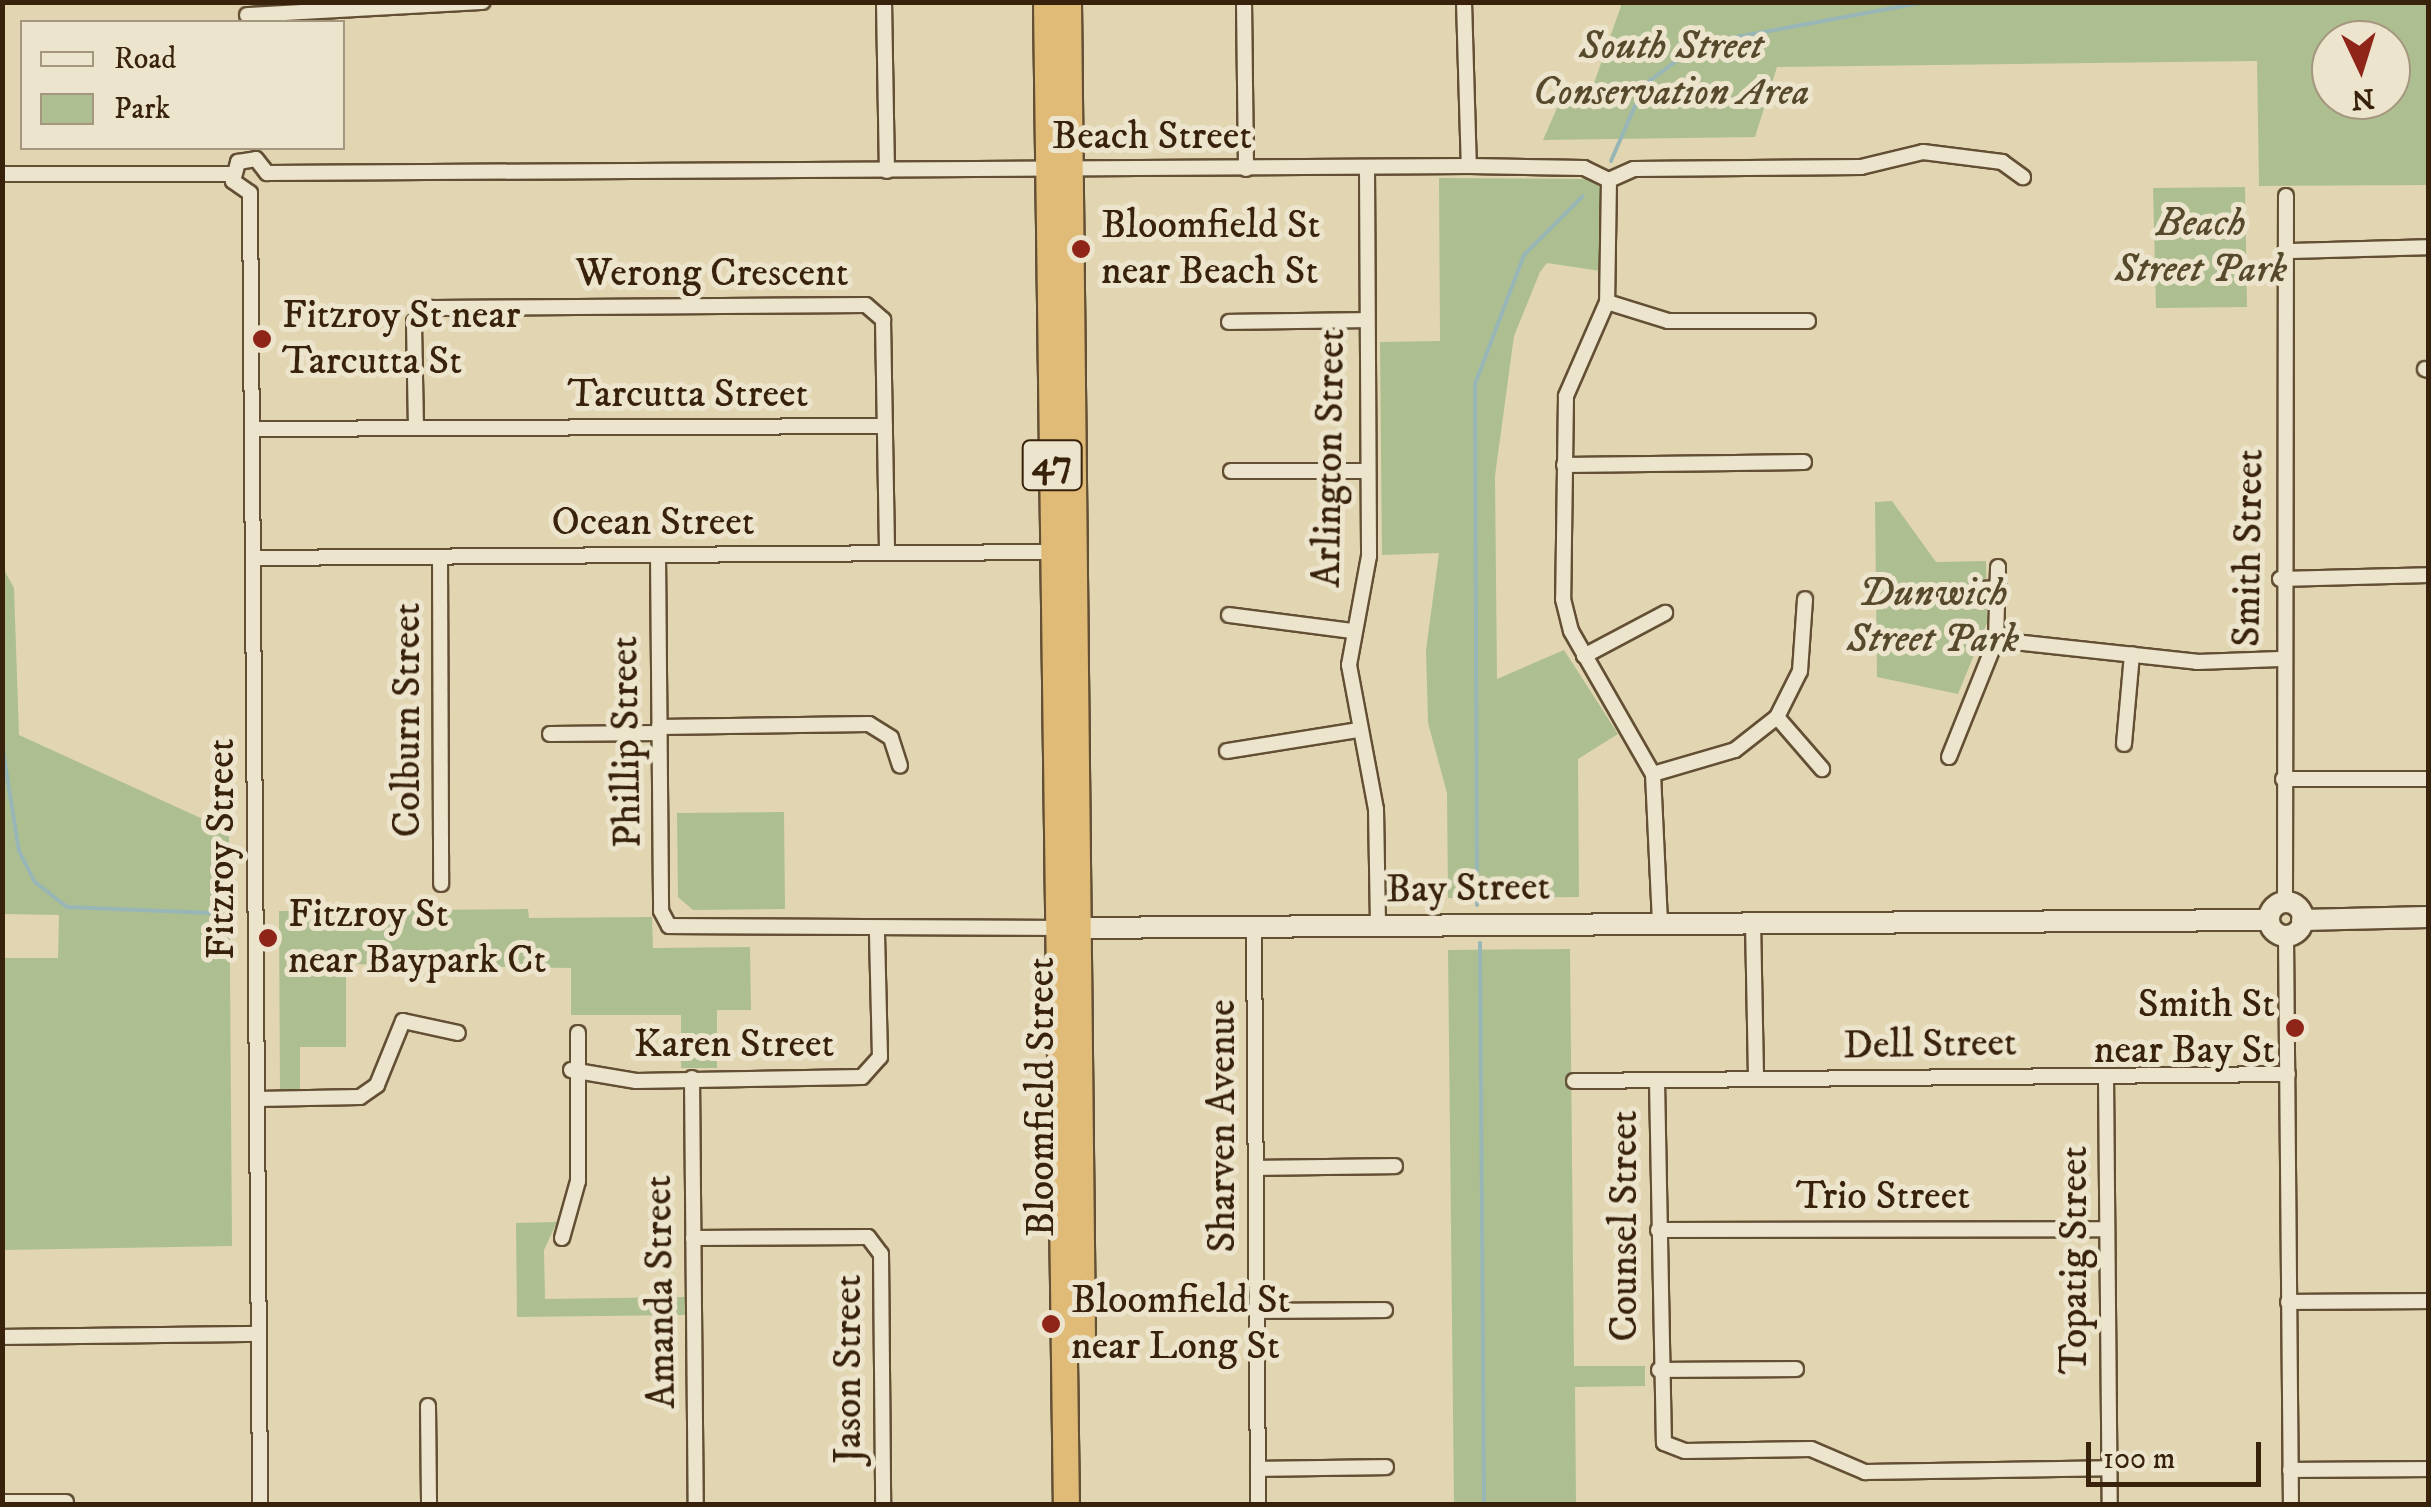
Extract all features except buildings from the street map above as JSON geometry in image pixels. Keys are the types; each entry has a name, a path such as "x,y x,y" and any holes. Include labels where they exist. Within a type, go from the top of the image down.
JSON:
{"highway":[{"name":"47","path":"1046,2 1058,170 1068,928"},
{"name":"47","path":"1068,2 1058,170 1054,552 1068,928"},
{"name":"Bloomfield Street","path":"1066,1504 1068,928"},
{"name":"Bloomfield Street","path":"1068,928 1083,1504"}],"street":[{"path":"247,13 483,2"},
{"path":"884,2 887,170"},
{"path":"1244,2 1246,169"},
{"path":"1464,2 1469,166"},
{"name":"Beach Street","path":"267,174 1469,166 1584,168 1608,180 1634,169 1860,167 1923,152 2002,162 2024,177"},
{"path":"2,174 232,174 250,192 267,174 250,153 232,174"},
{"name":"Arlington Street","path":"1367,168 1369,556 1354,631 1358,730 1376,809 1378,925"},
{"path":"1608,180 1607,302 1566,396 1563,600 1584,656 1653,774 1660,922"},
{"name":"Fitzroy Street","path":"250,192 260,1504"},
{"name":"Smith Street","path":"2286,196 2280,579 2286,903"},
{"path":"2288,251 2428,247"},
{"path":"1607,302 1681,322 1808,321"},
{"name":"Werong Crescent","path":"416,428 414,322 432,308 787,306 878,310 887,553"},
{"path":"1229,322 1366,320"},
{"name":"Tarcutta Street","path":"252,429 885,426"},
{"path":"1564,465 1804,462"},
{"path":"1230,471 1368,471"},
{"name":"Ocean Street","path":"253,558 1054,552"},
{"name":"Phillip Street","path":"658,555 661,912 669,926"},
{"name":"Colburn Street","path":"440,557 442,884"},
{"path":"1949,757 1996,640 1998,567"},
{"path":"2280,579 2428,574"},
{"path":"1980,589 1999,588"},
{"path":"1653,774 1735,750 1778,717 1800,672 1805,599"},
{"path":"1584,656 1665,613"},
{"path":"1229,615 1354,631"},
{"path":"1996,640 2132,654 2280,659"},
{"path":"2124,744 2132,654"},
{"path":"1778,717 1822,769"},
{"path":"550,734 869,724 892,738 900,766"},
{"path":"1227,751 1358,730"},
{"path":"2283,779 2428,779"},
{"path":"2286,936 2269,920 2286,903 2302,920"},
{"path":"2291,1504 2286,936 2302,920 2428,918"},
{"name":"Bay Street","path":"669,926 877,930 2269,920"},
{"path":"1753,921 1756,1080"},
{"name":"Sharven Avenue","path":"1254,926 1258,1504"},
{"name":"Karen Street","path":"572,1070 692,1078 874,1070 877,930"},
{"path":"257,1099 360,1097 378,1085 403,1022 458,1033"},
{"path":"562,1238 578,1181 572,1070 578,1033"},
{"name":"Dell Street","path":"1574,1081 2288,1074"},
{"name":"Topatig Street","path":"2106,1076 2110,1504"},
{"name":"Amanda Street","path":"692,1078 696,1504"},
{"name":"Counsel Street","path":"1657,1081 1659,1433 1673,1449 1811,1449 1865,1472 2109,1468"},
{"path":"1256,1168 1395,1166"},
{"name":"Trio Street","path":"1658,1230 2107,1229"},
{"name":"Jason Street","path":"694,1238 868,1237 881,1254 883,1504"},
{"path":"2288,1302 2428,1300"},
{"path":"1257,1311 1385,1310"},
{"path":"2,1337 258,1334"},
{"path":"1659,1370 1796,1369"},
{"path":"428,1406 429,1504"},
{"path":"1258,1470 1386,1467"},
{"path":"2290,1470 2428,1469"},
{"path":"2,1502 66,1502"}],"green space":[{"name":"South Street Conservation Area","path":"1622,3 2428,3 2428,185 2259,186 2257,61 1777,67 1755,137 1543,140 1557,108 1592,89"},
{"path":"1439,178 1592,179 1600,188 1601,271 1547,263 1514,336 1495,476 1497,679 1564,650 1618,734 1578,759 1579,897 1448,898 1447,793 1428,723 1426,650 1439,553 1382,555 1380,342 1440,341"},
{"name":"Beach Street Park","path":"2245,187 2247,307 2156,308 2153,188"},
{"name":"Dunwich Street Park","path":"1892,501 1936,562 1986,561 1987,623 1958,694 1877,677 1875,502"},
{"path":"3,568 14,588 19,735 229,831 232,1246 3,1250 3,958 58,958 59,915 3,914"},
{"path":"784,812 785,909 693,910 678,897 677,813"},
{"path":"528,909 529,918 652,917 653,948 750,947 751,1010 717,1010 717,1068 681,1068 681,1015 571,1015 571,968 346,964 346,1047 300,1047 300,1092 280,1092 279,911"},
{"path":"1570,949 1574,1366 1645,1366 1645,1386 1575,1387 1576,1504 1454,1504 1448,950"},
{"path":"557,1222 544,1250 545,1299 685,1297 685,1315 517,1317 516,1223"}],"waterway":[{"path":"1611,161 1644,85 1699,44 1925,2"},
{"path":"1477,905 1475,384 1524,255 1583,196"},
{"path":"2,744 19,851 35,882 67,907 211,913"},
{"path":"1480,943 1484,1504"}],"place":[{"name":"Bloomfield St near Beach St","path":"1081,249"},
{"name":"Fitzroy St near Tarcutta St","path":"262,339"},
{"name":"Fitzroy St near Baypark Ct","path":"268,938"},
{"name":"Smith St near Bay St","path":"2295,1028"},
{"name":"Bloomfield St near Long St","path":"1051,1324"}]}
